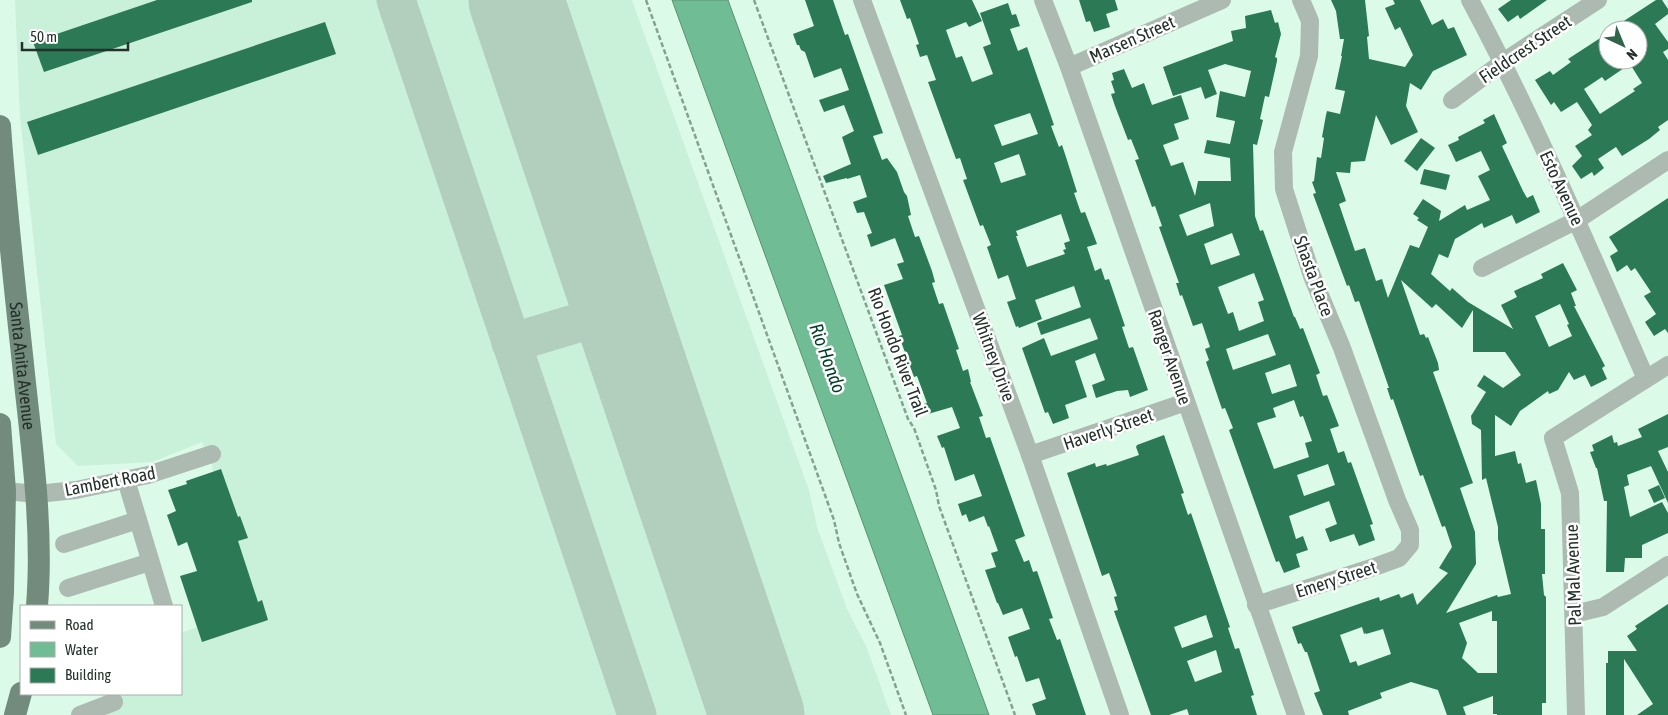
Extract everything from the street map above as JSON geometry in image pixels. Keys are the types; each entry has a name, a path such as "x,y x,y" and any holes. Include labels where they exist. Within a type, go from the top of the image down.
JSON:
{"main road":[{"name":"Santa Anita Avenue","path":"0,126 2,188 37,494 37,605"},
{"name":"Santa Anita Avenue","path":"0,424 5,491 0,637"},
{"path":"15,715 20,695"}],"street":[{"name":"Whitney Drive","path":"862,0 1030,455 1120,715"},
{"name":"Ranger Avenue","path":"1042,0 1069,67 1296,715"},
{"name":"Marsen Street","path":"1069,67 1222,0"},
{"name":"Shasta Place","path":"1301,0 1310,21 1308,56 1283,152 1284,189 1312,276 1342,348 1410,530 1410,545"},
{"name":"Esto Avenue","path":"1470,0 1503,62 1577,220 1646,379"},
{"name":"Fieldcrest Street","path":"1452,100 1503,62 1598,0"},
{"path":"1482,268 1577,220 1668,160"},
{"path":"1646,379 1668,365"},
{"name":"Pal Mal Avenue","path":"1576,715 1570,493 1553,438 1646,379"},
{"name":"Haverly Street","path":"1030,455 1186,402"},
{"name":"Lambert Road","path":"5,491 37,494 76,490 148,475 212,454"},
{"path":"126,480 150,562 159,605"},
{"path":"64,544 138,520"},
{"name":"Emery Street","path":"1256,605 1399,558 1410,545"},
{"path":"68,588 150,562"},
{"path":"1574,614 1603,607 1668,565"},
{"path":"80,715 115,704"}],"path":[{"path":"646,0 834,520 845,560 860,601 880,643 906,715"},
{"name":"Rio Hondo River Trail","path":"754,0 904,410 917,437 936,490 939,506 1015,715"}],"shaded area":[{"path":"15,0 632,0 809,490 817,527 847,609 867,648 891,715 107,715 101,695 182,695 182,633 233,614 212,464 202,442 152,462 78,466 56,444 20,117"}],"water":[{"name":"Rio Hondo","path":"672,0 728,0 989,715 933,715"}],"building":[{"path":"157,0 252,0 252,2 44,72 33,42"},
{"path":"805,0 833,0 845,35 848,34 883,133 873,136 882,160 887,158 897,172 907,196 911,215 908,216 915,237 919,236 932,271 935,282 932,283 939,304 943,303 959,349 956,350 963,371 968,369 970,382 983,416 979,417 986,438 990,437 1025,536 1015,540 1024,562 1029,560 1033,572 1037,571 1053,618 1049,619 1057,640 1060,639 1086,715 1036,715 1032,704 1046,699 1039,678 1026,682 1008,637 1030,629 1022,608 1003,615 997,603 985,570 996,567 991,553 998,551 989,526 984,516 969,522 966,514 962,516 958,504 982,496 974,474 955,481 944,447 942,448 937,436 960,428 952,407 928,414 924,404 927,403 917,376 914,377 899,336 902,335 884,285 903,279 897,264 904,262 895,238 871,247 867,235 872,233 864,212 857,213 853,202 867,197 860,175 826,183 823,176 851,164 842,137 854,131 844,105 824,112 819,100 849,90 841,68 814,78 805,52 797,45 793,34 814,26"},
{"path":"900,0 972,0 982,21 969,27 966,22 946,30 956,58 962,56 972,82 993,74 983,47 991,44 980,13 1008,3 1012,15 1016,14 1020,26 1010,29 1018,51 1027,47 1054,125 1051,126 1059,147 1062,145 1066,157 1077,192 1074,193 1081,213 1085,212 1097,244 1087,247 1095,271 1101,268 1105,280 1109,279 1125,326 1122,327 1129,348 1133,347 1148,390 1130,397 1128,390 1117,391 1096,398 1092,385 1105,380 1095,353 1075,361 1087,397 1065,405 1069,418 1053,424 1048,412 1045,413 1022,348 1044,338 1051,356 1098,339 1090,318 1041,335 1037,323 1081,307 1074,286 1035,300 1042,319 1019,328 1018,326 1016,327 1007,302 1016,299 1008,275 998,279 987,247 991,245 983,225 980,226 963,180 967,179 960,158 956,159 928,82 936,80 927,55 920,57 916,45 919,44 910,18 907,19","holes":["1030,113 1038,134 1002,146 994,125","1019,154 1026,175 1001,183 994,163","1061,214 1070,241 1064,243 1066,249 1063,250 1065,254 1027,267 1016,231"]},
{"path":"1079,0 1115,0 1118,10 1106,14 1110,27 1094,32 1090,21 1086,22"},
{"path":"1331,0 1365,0 1369,36 1367,37 1369,59 1405,67 1413,55 1400,27 1395,30 1385,8 1395,4 1393,0 1420,0 1432,25 1443,19 1448,29 1454,27 1467,55 1433,71 1421,90 1410,83 1406,106 1418,132 1391,145 1376,115 1365,161 1351,162 1350,173 1336,172 1346,201 1339,204 1355,251 1365,248 1376,281 1382,279 1388,298 1410,245 1419,248 1428,227 1417,220 1419,218 1413,214 1423,199 1441,211 1439,221 1465,205 1467,210 1490,200 1478,176 1490,170 1481,151 1456,162 1448,145 1459,140 1458,137 1485,123 1483,120 1494,114 1507,143 1502,146 1523,191 1527,198 1533,195 1540,212 1516,224 1512,215 1484,228 1482,223 1455,239 1448,258 1439,254 1431,274 1450,291 1452,288 1468,302 1513,329 1501,305 1517,297 1514,291 1543,278 1541,274 1563,263 1577,290 1571,293 1576,306 1574,306 1605,366 1602,368 1607,379 1591,387 1585,375 1574,380 1569,372 1558,390 1549,394 1548,391 1520,411 1511,426 1495,415 1495,456 1515,451 1518,464 1521,463 1526,483 1536,480 1541,504 1541,529 1545,529 1545,574 1542,574 1544,595 1546,597 1546,703 1542,703 1542,715 1493,714 1493,696 1463,707 1466,715 1447,715 1438,690 1411,682 1380,693 1382,698 1348,711 1349,715 1323,715 1314,693 1320,691 1307,652 1305,652 1301,643 1298,644 1292,627 1379,597 1380,601 1399,594 1401,598 1413,593 1417,605 1448,573 1439,568 1452,547 1445,526 1442,527 1423,475 1420,476 1393,399 1391,400 1387,388 1389,388 1359,301 1355,302 1349,285 1347,286 1313,194 1316,193 1312,182 1314,181 1317,157 1321,158 1324,138 1322,137 1327,111 1340,114 1345,91 1335,89 1344,39 1340,39 1336,11","holes":["1401,280 1432,308 1436,304 1462,328 1473,310 1473,352 1505,352 1521,375 1503,388 1484,375 1477,386 1486,392 1471,416 1472,424 1481,430 1482,480 1486,478 1511,594 1498,597 1497,595 1446,613 1476,564 1475,532 1460,488 1473,483 1433,372 1439,370 1438,363 1428,337 1426,338 1424,334 1420,335","1560,304 1572,336 1549,347 1535,316","1492,611 1492,621 1497,621 1497,673 1478,673 1462,658 1467,643 1459,623","1362,627 1364,634 1383,629 1391,654 1358,666 1356,661 1350,663 1340,635"]},
{"path":"1511,0 1547,0 1520,19 1518,15 1508,22 1498,9"},
{"path":"1656,0 1662,0 1668,9 1668,14 1655,24 1668,42 1668,49 1663,52 1668,60 1668,120 1658,127 1660,130 1649,139 1622,156 1616,147 1598,159 1604,168 1594,176 1592,172 1581,179 1572,166 1582,156 1575,146 1592,135 1588,130 1592,125 1577,102 1561,112 1554,102 1551,105 1535,80 1550,71 1553,75 1571,62 1568,59 1598,40 1598,70 1621,70 1605,81 1602,77 1584,89 1600,114 1635,91 1633,89 1642,83 1634,70 1648,70 1648,20 1625,20"},
{"path":"1271,10 1275,23 1278,22 1281,34 1275,57 1277,61 1269,97 1265,96 1260,119 1263,120 1257,145 1253,144 1255,216 1260,231 1263,230 1294,317 1300,329 1303,328 1320,373 1316,375 1323,396 1327,395 1339,426 1330,429 1338,453 1344,451 1348,463 1351,462 1373,524 1370,525 1375,540 1359,546 1354,534 1330,542 1325,529 1337,524 1329,501 1289,516 1296,539 1303,536 1308,550 1296,554 1300,567 1284,573 1279,561 1276,562 1229,430 1233,428 1225,408 1222,409 1206,362 1209,360 1205,349 1210,347 1202,323 1193,326 1182,295 1180,296 1176,283 1179,283 1159,227 1162,226 1155,206 1152,207 1135,160 1139,159 1131,139 1128,140 1111,94 1115,93 1111,81 1114,80 1112,73 1124,69 1132,88 1144,83 1152,105 1181,95 1189,119 1174,124 1179,139 1163,145 1171,166 1183,162 1195,196 1198,181 1231,181 1230,158 1204,153 1207,140 1230,144 1235,121 1216,117 1220,91 1245,97 1251,71 1225,64 1208,70 1217,94 1205,99 1201,87 1173,96 1163,67 1233,41 1231,31 1246,28 1245,16","holes":["1210,203 1214,226 1187,236 1179,215","1232,233 1240,255 1211,265 1204,244","1254,273 1264,300 1258,302 1264,321 1239,331 1233,312 1228,314 1218,287","1268,334 1276,355 1233,370 1226,349","1290,364 1297,386 1272,394 1265,373","1294,400 1300,417 1303,416 1312,441 1305,443 1309,457 1274,469 1257,423 1276,417 1273,408","1328,464 1335,485 1304,496 1297,475"]},
{"path":"325,22 336,54 38,155 27,122"},
{"path":"1421,138 1435,148 1417,171 1404,161"},
{"path":"1424,169 1450,175 1446,190 1420,184"},
{"path":"1668,198 1668,333 1665,329 1654,336 1645,322 1656,314 1644,296 1651,292 1635,268 1631,271 1627,265 1617,272 1610,256 1618,251 1609,237"},
{"path":"1668,414 1668,447 1658,451 1668,472 1668,503 1651,466 1627,475 1629,485 1624,487 1630,517 1662,502 1668,513 1668,533 1642,545 1642,558 1625,558 1624,572 1606,572 1607,501 1604,501 1597,468 1590,452 1594,451 1592,445 1612,435 1614,443 1617,442 1618,446 1642,437 1638,429"},
{"path":"1164,435 1184,493 1181,494 1188,515 1191,513 1230,627 1228,628 1235,649 1239,648 1254,695 1251,696 1257,715 1189,715 1187,709 1169,715 1151,715 1114,611 1118,610 1114,597 1117,596 1109,573 1102,576 1067,473 1095,463 1096,467 1106,464 1107,466 1139,455 1137,445","holes":["1206,615 1213,637 1182,648 1174,627","1216,650 1222,672 1195,682 1187,661"]},
{"path":"221,469 238,517 240,516 248,538 238,541 258,602 262,600 268,620 202,642 180,576 197,571 187,542 178,546 167,515 176,511 168,490 187,484 186,481"},
{"path":"1659,485 1665,498 1654,503 1648,490"},
{"path":"1668,604 1668,715 1637,715 1653,704 1624,659 1624,715 1606,715 1606,663 1608,663 1608,651 1637,651 1627,636 1637,629 1635,626"}],"taxiway":[{"path":"396,0 637,715"},
{"path":"511,343 621,310"}],"runway":[{"path":"516,0 757,715"}]}
